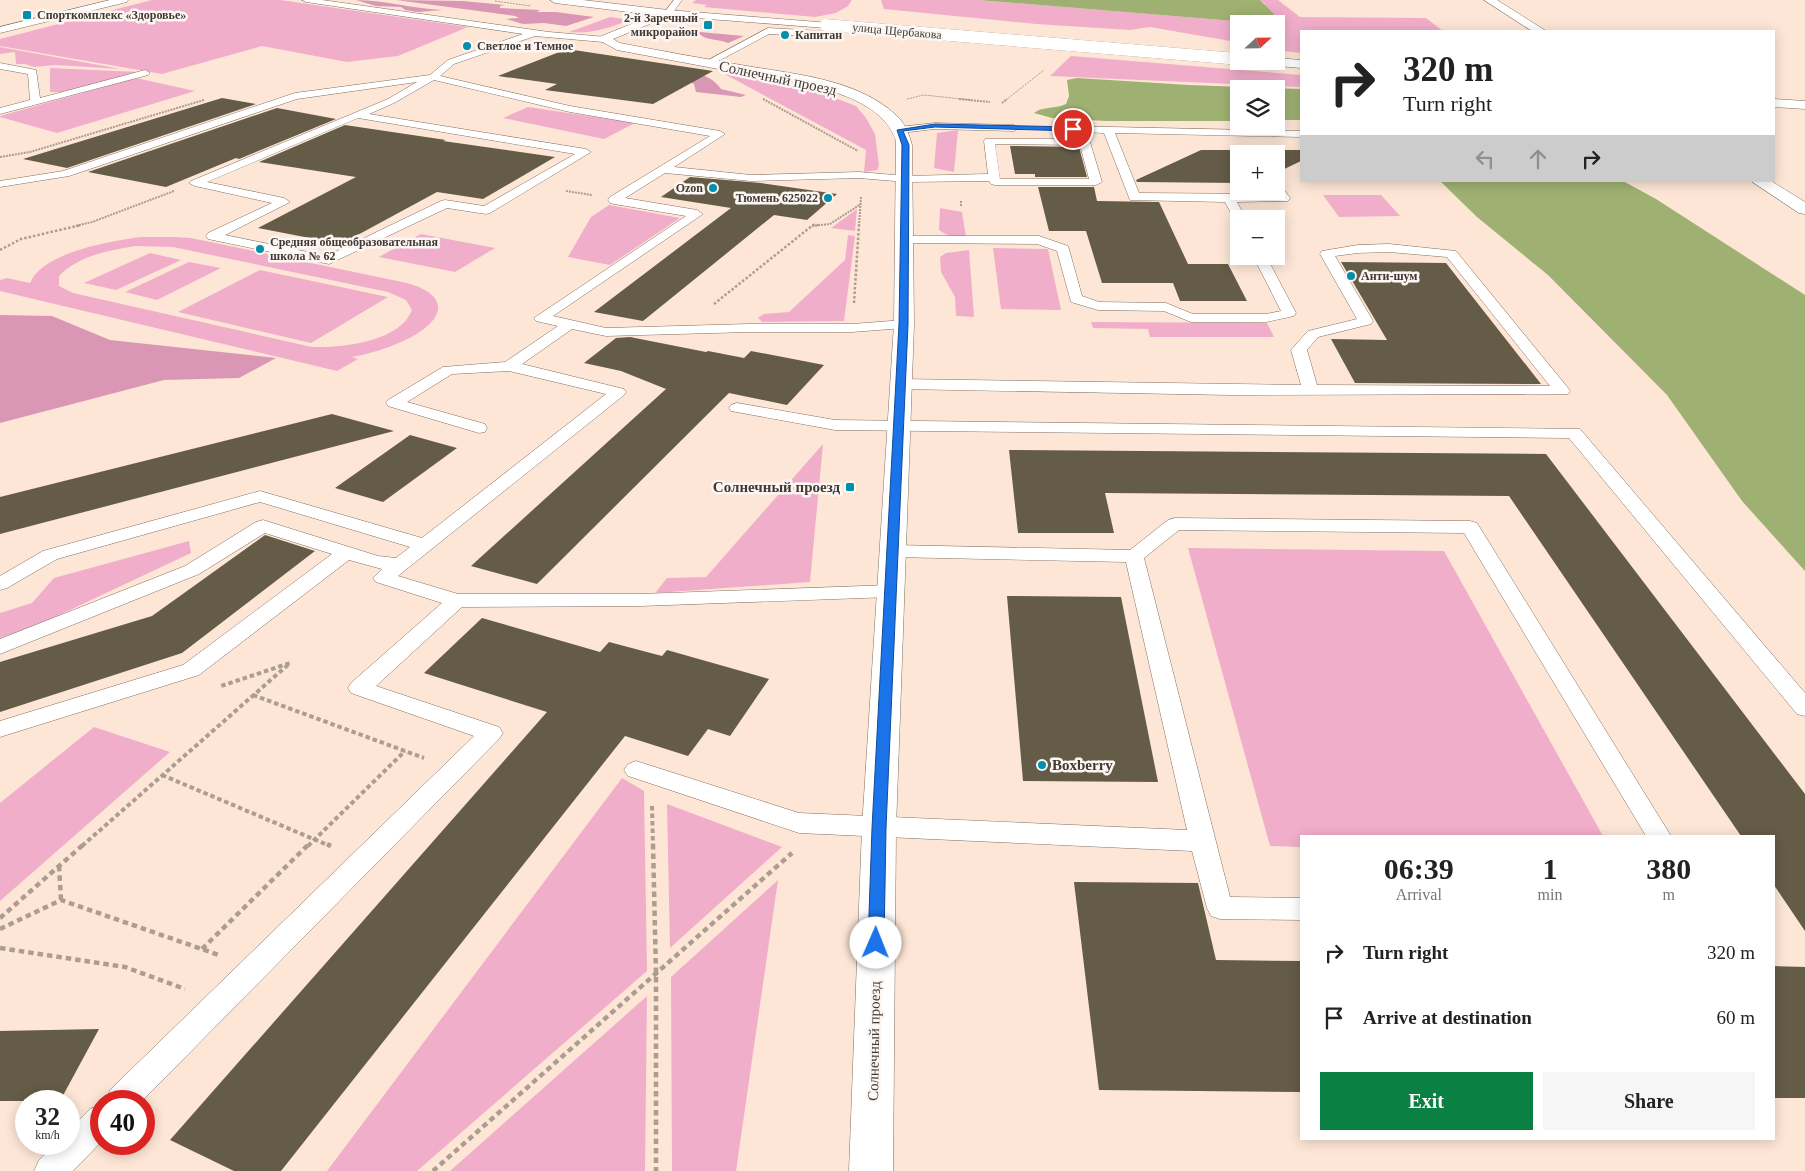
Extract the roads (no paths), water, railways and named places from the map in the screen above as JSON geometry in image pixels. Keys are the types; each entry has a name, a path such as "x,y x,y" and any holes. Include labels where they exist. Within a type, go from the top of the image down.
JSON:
{"street":[{"path":"0,30 123,0"},
{"name":"улица Щербакова","path":"555,0 673,6 826,25 1230,58"},
{"path":"1489,0 1538,30"},
{"path":"603,40 673,6"},
{"name":"Солнечный проезд","path":"603,40 617,46 806,81 844,92 874,105 890,117 900,130 906,145 904,324 879,828 871,1171"},
{"path":"1285,63 1300,64"},
{"path":"1775,95 1805,97"},
{"path":"1775,103 1805,105"},
{"path":"1761,182 1805,209"}],"lane":[{"path":"306,0 534,33 603,40"},
{"path":"708,63 768,31 838,35"},
{"path":"357,115 586,152 486,210 445,204 329,260 212,236 284,202 195,183 391,100 433,76 451,62 534,33"},
{"path":"0,66 33,72 35,102"},
{"path":"0,111 145,74"},
{"path":"0,184 65,174 295,96 433,76 570,109 720,134 614,200 697,214 542,318 606,332 749,328 852,328 904,324"},
{"path":"900,130 935,126 1024,128"},
{"path":"1053,129 1300,134"},
{"path":"1108,130 1134,197 1229,198 1235,210"},
{"path":"989,141 1085,142 1096,182 995,182 994,177 989,141"},
{"path":"663,169 751,178 859,175 906,179 994,177"},
{"path":"905,240 1039,240 1063,249 1076,299 1098,306 1166,307 1191,318 1266,318 1289,313 1264,265"},
{"path":"900,384 1031,387 1310,390 1542,391 1562,392 1451,254 1405,247 1351,248 1327,254 1366,321 1313,334 1299,350 1310,390"},
{"path":"509,366 570,324"},
{"path":"479,428 394,403 448,370 509,366 618,392 383,578 457,602 640,600 891,591"},
{"path":"737,408 835,425 1574,433 1805,708"},
{"path":"0,584 50,555 260,496 425,545"},
{"path":"893,551 1134,556 1175,524 1470,527 1658,835"},
{"path":"0,647 192,570 263,526 376,562 400,564"},
{"path":"0,729 191,670 347,552"},
{"path":"1134,556 1202,841 1220,908 1300,909"},
{"path":"132,1090 491,733 359,688 457,602"},
{"path":"644,772 799,823 1202,841"},
{"path":"50,1171 90,1131"}],"place":[{"name":"Спорткомплекс «Здоровье»","path":"27,15"},
{"name":"2-й Заречный микрорайон","path":"708,25"},
{"name":"Капитан","path":"785,35"},
{"name":"Светлое и Темное","path":"467,46"},
{"name":"Ozon","path":"713,188"},
{"name":"Тюмень 625022","path":"828,198"},
{"name":"Средняя общеобразовательная школа № 62","path":"260,249"},
{"name":"Анти-шум","path":"1351,276"},
{"name":"Солнечный проезд","path":"850,487"},
{"name":"Boxberry","path":"1042,765"}]}
